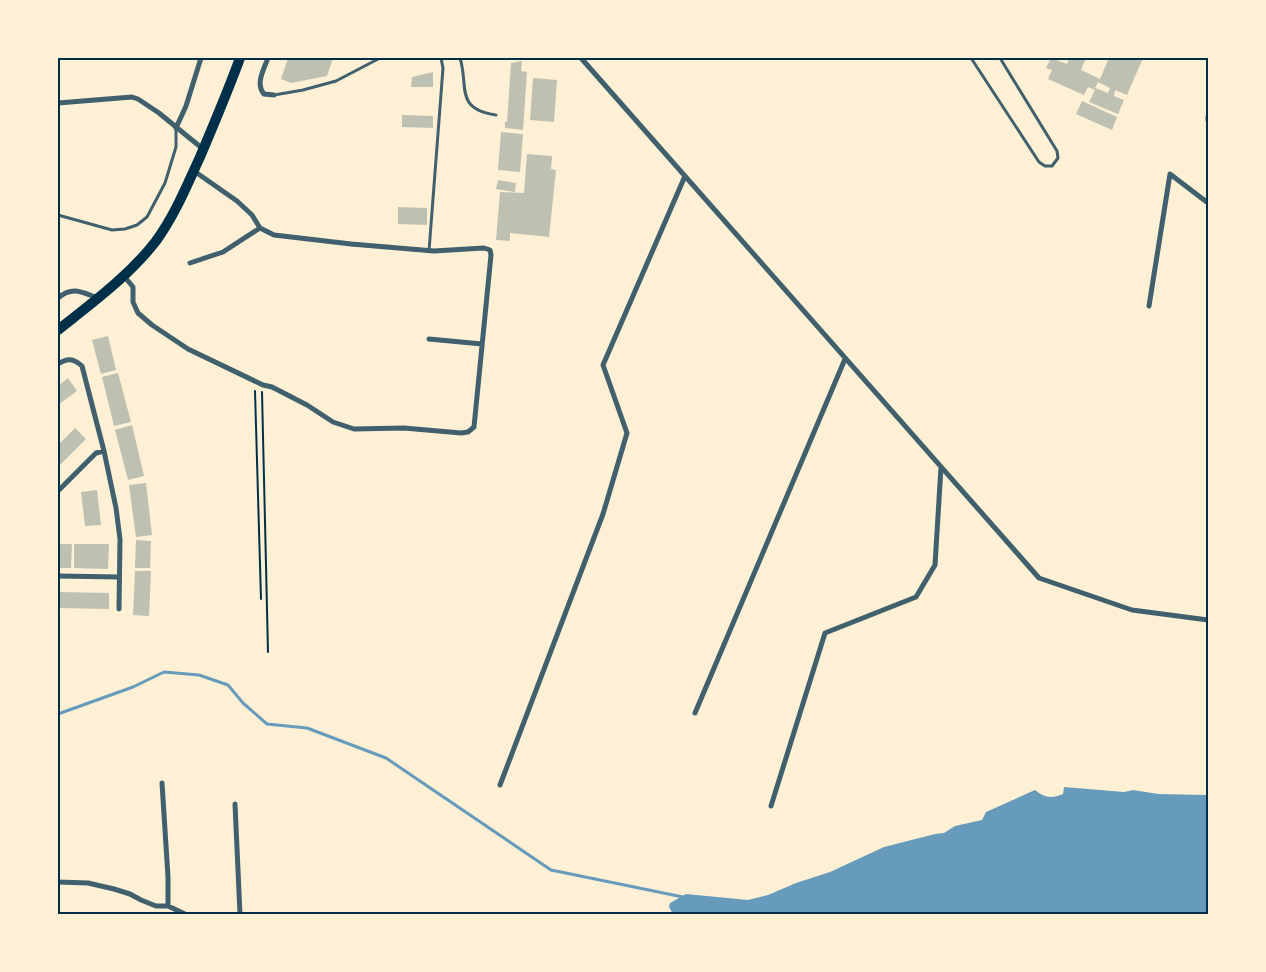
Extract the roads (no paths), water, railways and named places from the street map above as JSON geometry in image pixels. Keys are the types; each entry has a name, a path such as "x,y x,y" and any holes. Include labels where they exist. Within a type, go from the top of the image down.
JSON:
{"main road":[{"path":"58,330 99,298 124,275 166,226 194,171 240,58"}],"street":[{"path":"176,128 186,106 201,58"},
{"path":"268,58 260,81 260,88 267,95 274,96"},
{"path":"581,58 1039,578 1132,610 1208,620"},
{"path":"58,103 132,97 152,109 203,149"},
{"path":"124,275 133,287 133,302 138,313 152,326 188,348 307,405 333,422 354,429 404,428 468,432 474,427 492,255 490,250 484,248 429,251 310,240 274,234 260,228 252,215 237,201 194,171"},
{"path":"1149,306 1170,174 1208,203"},
{"path":"500,785 603,514 627,432 603,365 685,176"},
{"path":"190,263 222,252 260,228"},
{"path":"58,298 67,291 73,290 99,298"},
{"path":"429,339 482,344"},
{"path":"695,713 845,358"},
{"path":"58,364 65,359 71,359 82,366 104,451 120,539 118,609"},
{"path":"58,491 96,454 104,451"},
{"path":"771,806 825,633 916,597 935,564 941,467"},
{"path":"58,576 119,578"},
{"path":"162,783 168,906"},
{"path":"235,804 240,914"},
{"path":"58,882 81,882 114,889 156,906 168,906 185,914"}],"lane":[{"path":"274,96 336,81 380,58"},
{"path":"429,251 443,68 441,58"},
{"path":"460,58 464,74 464,89 468,102 484,113 496,115"},
{"path":"971,58 1039,162 1045,166 1052,166 1057,162 1057,151 1000,58"},
{"path":"58,215 112,230 125,229 137,225 147,216 165,183 176,147 176,128"}],"water":[{"path":"1064,787 1124,792 1133,790 1158,794 1208,795 1208,914 673,914 669,907 670,903 686,894 748,900 768,895 796,883 830,872 884,847 944,833 955,826 982,820 986,812 1035,790 1042,795 1055,797 1063,794"}],"waterway":[{"path":"58,714 133,687 164,672 199,675 228,685 243,703 267,724 307,728 386,758 551,870 683,897"}]}
